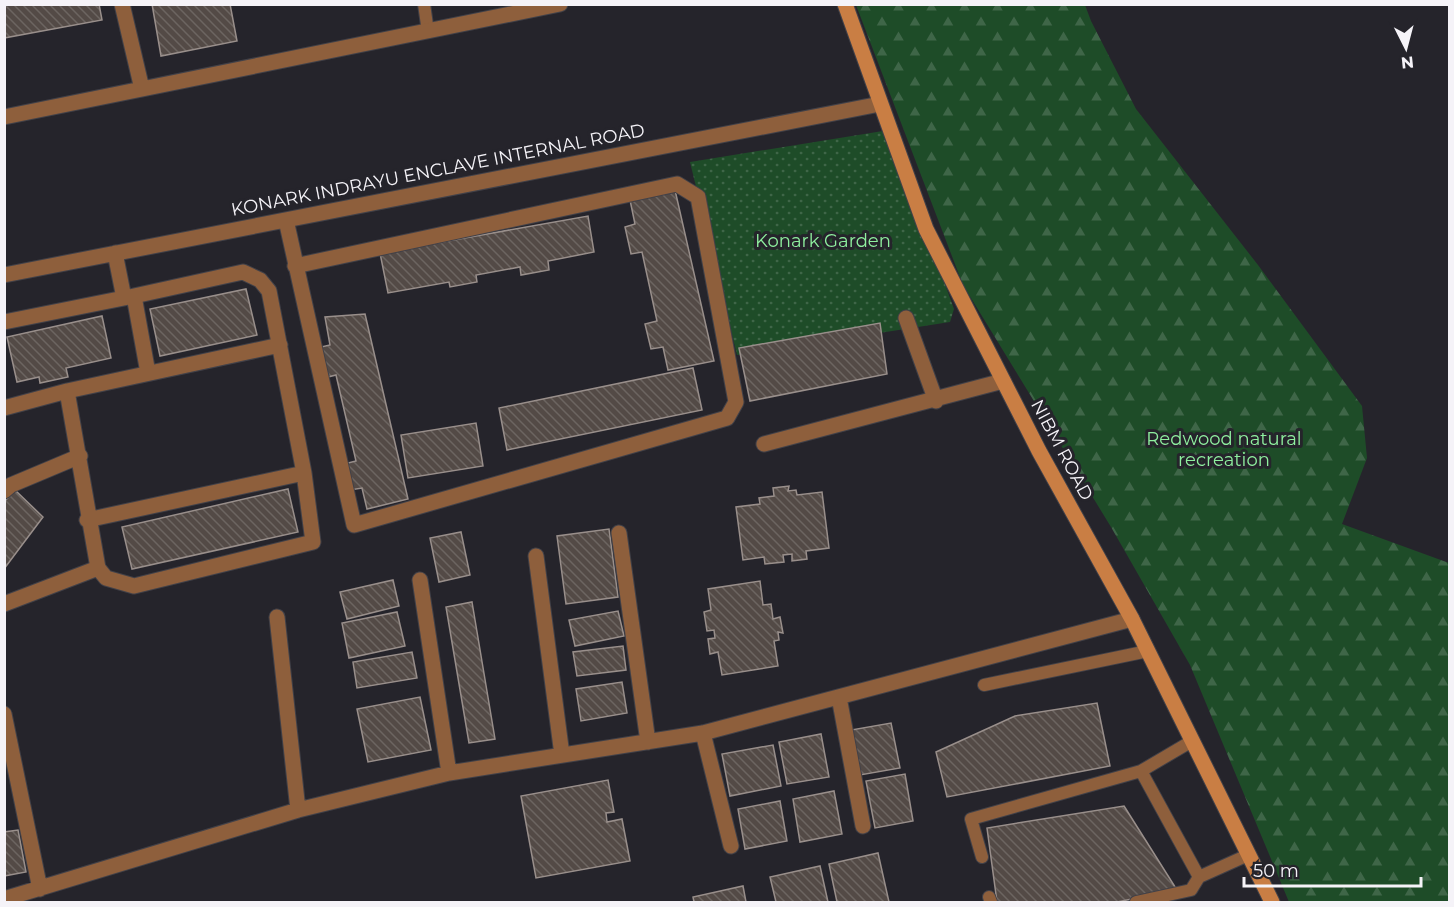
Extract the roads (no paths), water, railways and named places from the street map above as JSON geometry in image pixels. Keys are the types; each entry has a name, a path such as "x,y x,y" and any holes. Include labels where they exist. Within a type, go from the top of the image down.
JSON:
{"main road":[{"name":"NIBM ROAD","path":"845,4 926,229 1003,381 1132,619 1272,903"}],"street":[{"path":"122,4 142,89"},
{"path":"4,117 428,32 529,8 560,4"},
{"name":"KONARK INDRAYU ENCLAVE INTERNAL ROAD","path":"4,275 880,104"},
{"path":"286,220 295,266 354,525 727,418 736,402 698,197 677,184 295,266"},
{"path":"115,254 129,297 148,373"},
{"path":"4,322 243,272 260,280 269,291 280,345 304,473 313,542 134,586 106,578 98,568 87,520 80,456 68,391"},
{"path":"906,318 936,401"},
{"path":"4,408 68,391 280,345"},
{"path":"764,444 936,401 1003,381"},
{"path":"4,491 11,485 80,456"},
{"path":"87,520 304,473"},
{"path":"619,533 648,742"},
{"path":"536,556 562,755"},
{"path":"4,604 98,568"},
{"path":"420,580 449,773"},
{"path":"277,617 297,810"},
{"path":"4,899 297,810 449,773 703,733 1132,619"},
{"path":"839,698 863,826"},
{"path":"4,714 40,889"},
{"path":"703,733 731,846"}],"lane":[{"path":"424,4 428,32"},
{"path":"984,685 1148,651"},
{"path":"982,857 970,819 1141,771 1192,741"},
{"path":"1141,771 1199,877"},
{"path":"1136,903 1191,890 1199,877 1248,855"}],"park label":[{"name":"Konark Garden","path":"823,241"},
{"name":"Redwood natural recreation","path":"1224,449"}]}
